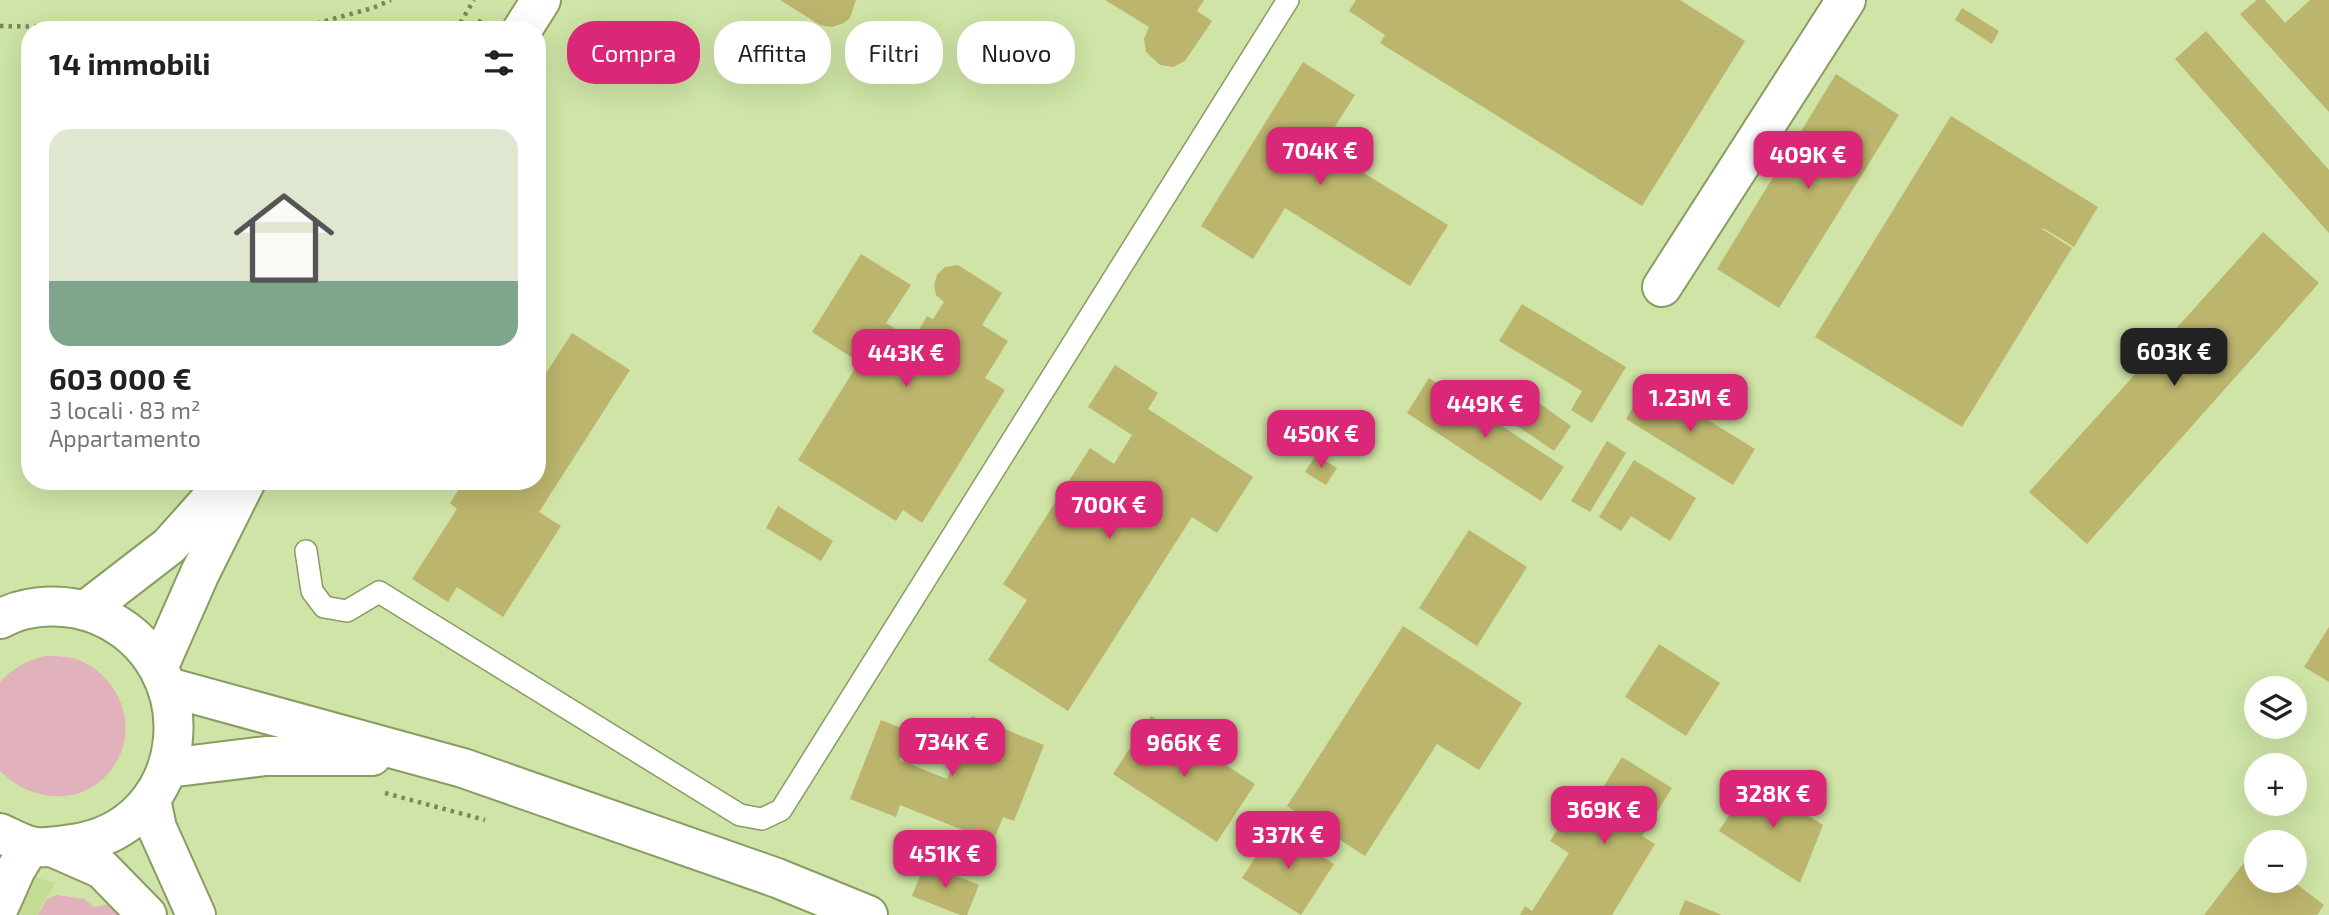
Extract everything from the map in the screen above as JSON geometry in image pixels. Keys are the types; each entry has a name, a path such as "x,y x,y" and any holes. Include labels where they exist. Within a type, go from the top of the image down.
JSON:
{"street":[{"path":"528,21 541,0"},
{"path":"1662,287 1846,0"},
{"path":"86,610 169,546 219,490"},
{"path":"163,677 242,490"},
{"path":"0,619 30,608 58,606 86,610 115,622 140,642 163,677 174,714 174,742 159,784 157,828 196,915"},
{"path":"163,677 426,756 777,878 868,915"},
{"path":"27,842 90,842 124,825 159,784 266,756 426,756"},
{"path":"0,905 27,842"},
{"path":"27,842 102,869 147,915"}],"lane":[{"path":"306,551 312,591 324,607 347,611 379,592 740,815 762,819 781,810 1288,0"}],"path":[{"path":"325,21 373,8 391,0"},
{"path":"461,21 474,0"},
{"path":"0,26 21,26"},
{"path":"374,790 486,821"}],"shaded area":[{"path":"44,656 72,658 93,668 113,688 124,713 124,741 120,755 109,772 96,784 65,796 48,796 31,791 0,771 0,682 20,666"},
{"path":"0,868 56,883 38,915 0,915"},
{"path":"57,895 84,899 94,907 110,904 119,915 38,915 47,899"}],"building":[{"path":"780,0 856,0 850,18 844,23 832,27 831,21 814,21"},
{"path":"1105,0 1204,0 1197,11 1212,21 1185,61 1173,67 1160,65 1146,52 1144,39 1149,27"},
{"path":"1356,0 1680,0 1745,41 1642,206 1380,43 1385,35 1349,11"},
{"path":"2257,0 2265,0 2285,23 2310,0 2329,0 2329,112 2240,14"},
{"path":"1962,8 1999,31 1992,44 1955,20"},
{"path":"2206,31 2329,170 2329,233 2175,59"},
{"path":"1303,62 1355,95 1322,147 1448,225 1410,286 1285,208 1253,259 1201,226"},
{"path":"1836,74 1899,115 1779,308 1717,269"},
{"path":"1951,116 2098,207 2074,247 2042,229 2072,248 1962,427 1815,337"},
{"path":"2263,232 2319,283 2087,544 2029,492"},
{"path":"861,254 911,285 886,323 913,340 927,316 933,319 944,302 936,295 934,285 937,275 945,267 958,265 1002,293 982,325 1008,341 985,378 1005,390 922,523 903,510 896,521 798,460 859,362 812,332"},
{"path":"1522,304 1626,367 1592,423 1571,410 1582,391 1499,341"},
{"path":"572,333 630,370 539,512 561,526 503,617 457,587 448,602 412,579 457,509 450,503 458,490 546,490 546,373"},
{"path":"1115,365 1158,393 1148,409 1253,477 1217,533 1192,517 1068,711 988,660 1027,600 1003,584 1090,448 1114,464 1132,435 1088,407"},
{"path":"1429,378 1564,467 1541,501 1407,413"},
{"path":"1648,383 1755,449 1733,485 1626,419"},
{"path":"1525,393 1571,426 1554,451 1507,419"},
{"path":"1607,441 1626,453 1590,512 1571,501"},
{"path":"1316,455 1337,468 1326,485 1305,472"},
{"path":"1634,460 1696,498 1670,541 1631,516 1621,531 1599,517"},
{"path":"778,506 833,541 821,561 766,528"},
{"path":"1469,530 1527,567 1477,646 1419,608"},
{"path":"1403,626 1522,703 1479,770 1437,744 1365,856 1287,806"},
{"path":"2329,627 2329,682 2304,667"},
{"path":"1659,644 1720,683 1686,736 1625,697"},
{"path":"972,716 1044,745 1014,821 1003,817 993,842 900,805 896,817 850,799 881,720 911,732 900,760 947,779"},
{"path":"1151,716 1255,784 1217,842 1113,774"},
{"path":"1622,757 1672,788 1642,836 1655,844 1612,915 1520,915 1525,906 1532,911 1569,853 1550,841 1570,809 1584,818"},
{"path":"1751,780 1823,825 1800,883 1719,831"},
{"path":"1276,826 1334,864 1301,915 1242,878"},
{"path":"925,863 979,885 967,915 960,915 912,896"},
{"path":"2244,863 2244,893 2307,892 2324,905 2317,915 2204,915"},
{"path":"1685,900 1722,915 1679,915"}]}
